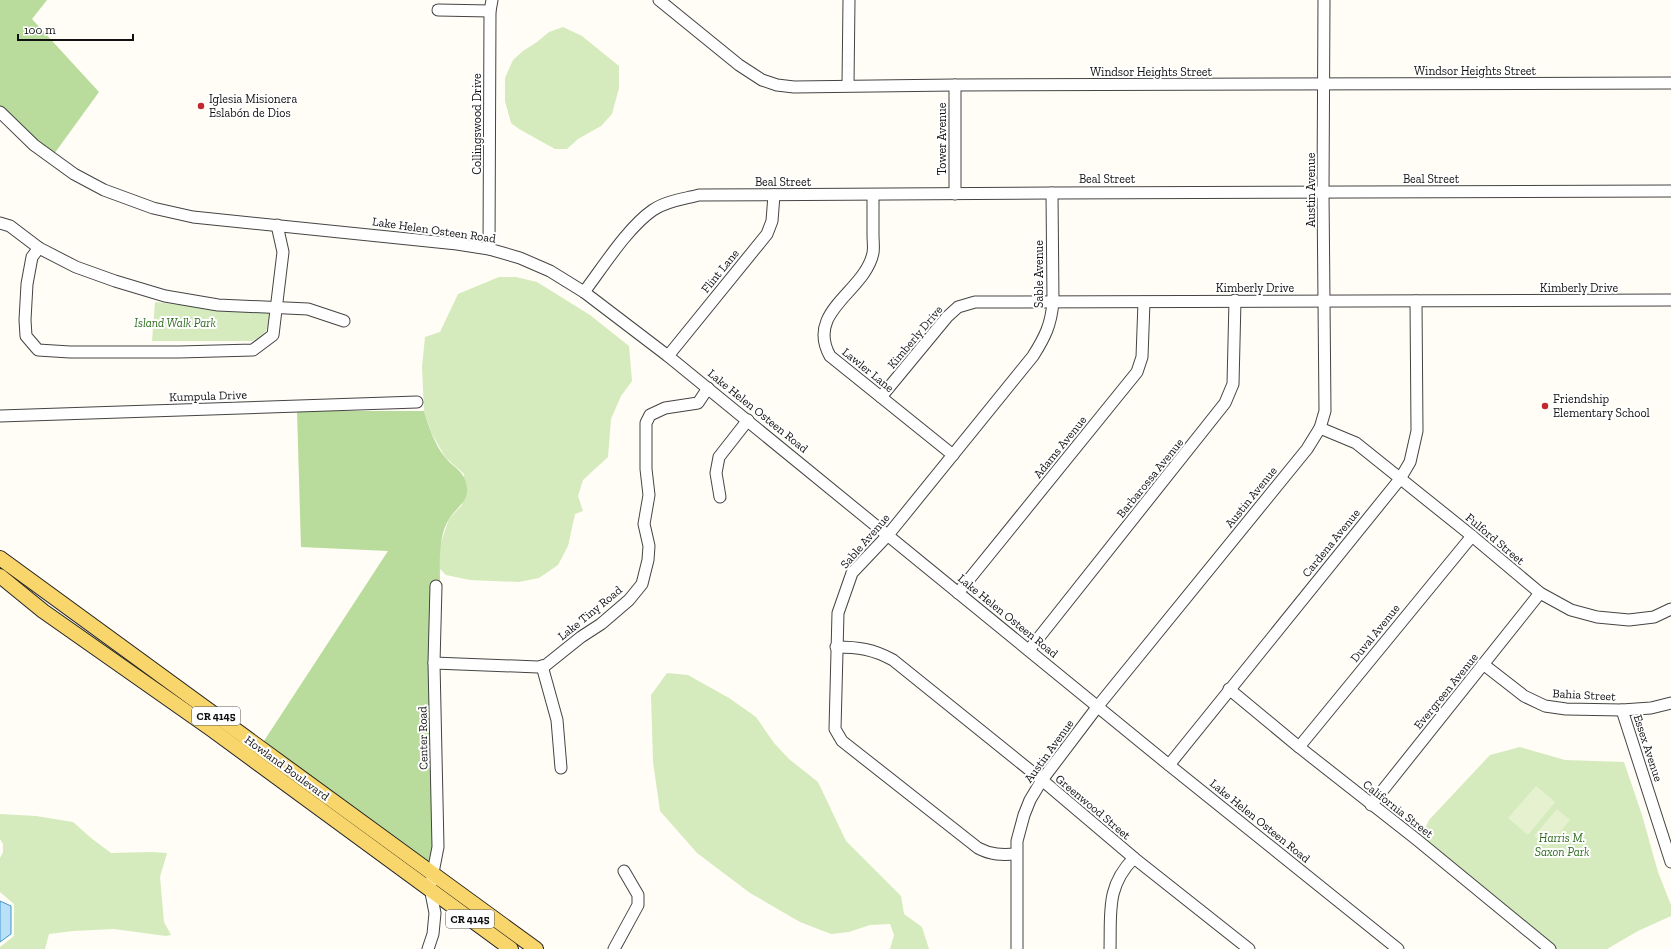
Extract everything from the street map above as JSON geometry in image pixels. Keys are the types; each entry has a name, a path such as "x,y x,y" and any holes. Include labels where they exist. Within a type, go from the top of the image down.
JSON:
{"main road":[{"name":"Howland Boulevard","path":"0,558 536,949"},
{"path":"0,570 26,588 44,591"},
{"name":"Howland Boulevard","path":"0,576 43,610 211,729 430,888 511,949"},
{"path":"43,610 57,610 89,632 108,638"}],"street":[{"name":"Windsor Heights Street","path":"659,0 739,65 762,80 777,85 794,87 955,85 1671,83"},
{"path":"848,86 849,0"},
{"name":"Austin Avenue","path":"1017,949 1017,842 1024,815 1030,800 1042,780 1098,706 1307,449 1320,428 1325,411 1323,192 1325,84 1324,0"},
{"path":"438,10 491,5"},
{"name":"Collingswood Drive","path":"489,249 491,5"},
{"name":"Tower Avenue","path":"955,85 955,194"},
{"name":"Lake Helen Osteen Road","path":"0,112 34,145 74,174 104,190 153,208 193,217 394,236 489,249 520,258 550,271 584,292 668,356 1398,949"},
{"name":"Beal Street","path":"584,292 636,224 654,209 673,201 699,196 1671,191"},
{"name":"Sable Avenue","path":"1016,854 998,855 978,848 842,741 835,729 836,647 838,614 852,573 888,535 1033,356 1045,338 1052,320 1053,302 1052,193"},
{"name":"Flint Lane","path":"668,356 767,234 772,221 774,195"},
{"name":"Lawler Lane","path":"873,195 873,253 865,272 830,314 824,328 825,347 830,356 953,455"},
{"path":"0,223 10,226 39,248 76,267 115,281 165,296 218,305 308,309 344,321"},
{"path":"39,248 32,257 27,284 25,320 26,336 38,350 70,352 178,352 252,350 273,335 278,307 284,252 277,225"},
{"name":"Kimberly Drive","path":"882,398 947,317 958,307 976,302 1144,302 1235,300 1671,300"},
{"name":"Barbarossa Avenue","path":"1029,650 1225,403 1233,384 1235,300"},
{"name":"Cardena Avenue","path":"1169,764 1400,478 1410,462 1417,431 1416,301"},
{"name":"Adams Avenue","path":"958,593 1137,372 1142,357 1144,302"},
{"name":"Lake Tiny Road","path":"542,666 601,624 629,600 642,584 648,560 649,546 644,524 649,495 646,468 646,423 650,415 665,408 698,403 708,388"},
{"name":"Kumpula Drive","path":"0,416 417,402"},
{"path":"720,497 716,473 718,457 748,420"},
{"name":"Fulford Street","path":"1320,428 1356,443 1472,536 1540,593 1572,610 1597,617 1629,620 1654,617 1671,609"},
{"name":"Duval Avenue","path":"1299,747 1472,536"},
{"name":"Center Road","path":"430,888 438,847 434,663 436,586"},
{"name":"Evergreen Avenue","path":"1371,804 1540,593"},
{"name":"Greenwood Street","path":"836,647 860,647 882,654 893,660 1042,780 1134,858 1249,949"},
{"path":"434,663 542,666 557,720 561,768"},
{"name":"Bahia Street","path":"1483,664 1524,696 1545,706 1566,709 1622,710 1651,708 1671,703"},
{"name":"California Street","path":"1229,689 1550,949"},
{"name":"Essex Avenue","path":"1622,710 1671,862"},
{"path":"1110,949 1111,901 1114,885 1124,868 1134,858"},
{"path":"614,949 638,905 638,895 624,871"},
{"path":"428,949 433,934 435,913 430,888"}],"green space":[{"path":"0,0 47,0 32,19 99,92 54,154 37,142 0,106"},
{"path":"563,27 582,36 619,66 619,88 612,114 601,126 578,139 567,149 555,149 511,123 505,101 505,78 513,60 523,51 549,32"},
{"path":"499,277 516,277 537,282 590,315 629,346 632,381 621,396 611,419 608,457 583,480 578,496 583,511 575,514 568,546 558,565 539,578 519,582 470,580 446,575 440,569 440,545 449,519 462,505 464,474 445,457 432,434 424,411 422,367 425,337 440,332 458,294"},
{"name":"Island Walk Park","path":"155,302 233,311 238,307 266,309 271,314 266,331 252,341 152,341"},
{"path":"297,411 424,411 437,446 444,456 461,473 466,482 466,497 449,519 443,533 440,549 440,582 433,582 434,846 430,866 262,744 388,551 301,547"},
{"path":"667,673 688,675 729,698 756,717 774,743 789,759 818,782 846,841 901,896 904,914 922,927 929,949 890,949 894,935 890,924 870,925 849,932 831,934 800,922 750,893 697,853 660,811 653,762 651,695"},
{"name":"Harris M. Saxon Park","path":"1520,747 1565,760 1624,762 1642,815 1658,872 1671,905 1671,916 1638,931 1607,949 1554,949 1420,839 1429,820 1490,755"},
{"path":"1536,786 1555,802 1528,835 1508,818"},
{"path":"1557,809 1570,820 1548,847 1534,836"},
{"path":"0,814 36,816 73,822 111,853 167,853 160,877 164,922 171,935 166,936 114,929 73,931 49,934 45,949 0,949 0,947 14,936 14,904 0,892 0,858 3,852 3,844 0,839"}],"water":[{"path":"0,901 11,906 11,934 0,942"}],"place":[{"name":"Iglesia Misionera Eslabón de Dios","path":"201,106"},
{"name":"Friendship Elementary School","path":"1545,406"}]}
